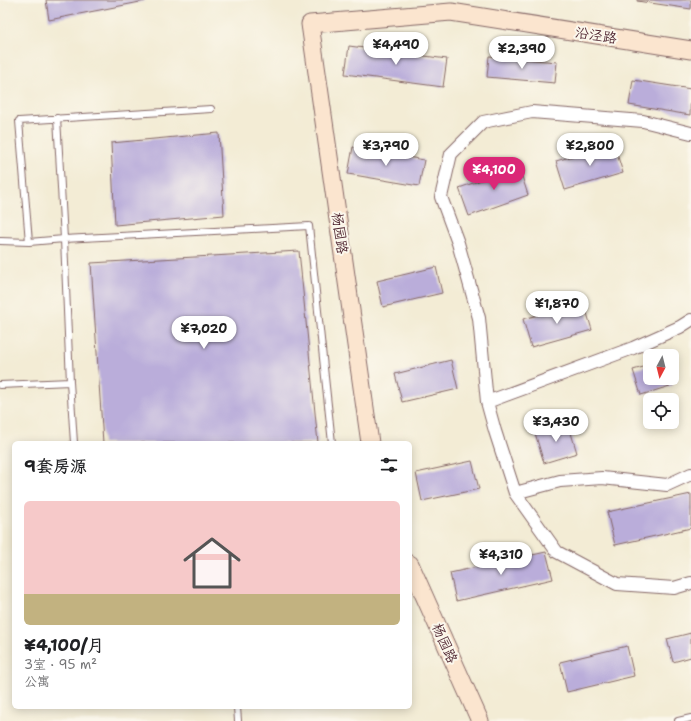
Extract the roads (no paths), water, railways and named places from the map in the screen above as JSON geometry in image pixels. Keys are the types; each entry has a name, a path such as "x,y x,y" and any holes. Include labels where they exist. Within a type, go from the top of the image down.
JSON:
{"street":[{"name":"沿泾路","path":"310,24 451,12 691,50"},
{"name":"杨园路","path":"310,24 370,441"},
{"path":"691,133 643,121 532,112 482,122 451,154 441,197 458,243 479,318 487,402 515,493 557,552 617,584 674,588 691,583"},
{"path":"487,402 633,348 680,327 691,320"},
{"path":"515,493 560,481 602,478 667,485 691,474"},
{"name":"杨园路","path":"412,568 480,721"}],"lane":[{"path":"29,242 19,121 211,109"},
{"path":"57,118 74,441"},
{"path":"0,241 29,242 309,226 332,441"},
{"path":"0,385 70,382"},
{"path":"237,709 238,721"},
{"path":"678,721 691,718"}]}
